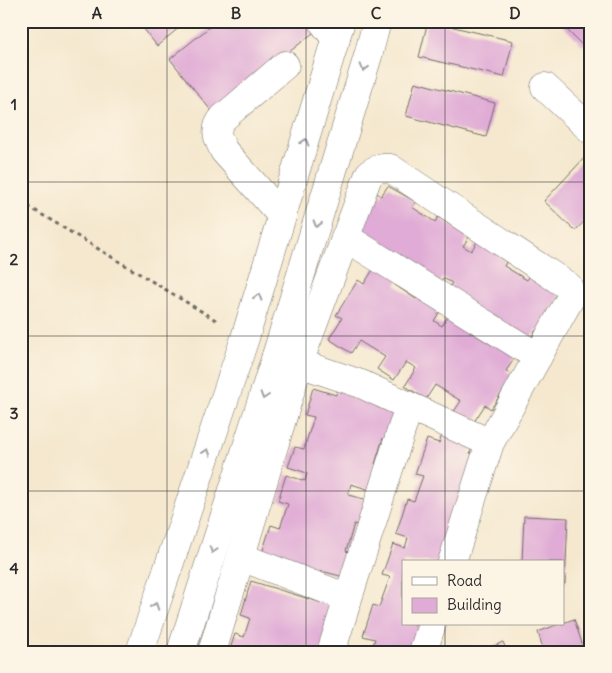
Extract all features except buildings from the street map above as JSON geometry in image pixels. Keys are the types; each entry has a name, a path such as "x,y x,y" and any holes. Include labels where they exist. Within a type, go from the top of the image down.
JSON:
{"street":[{"path":"212,652 240,557 288,360 377,21"},
{"path":"140,652 245,338 282,216 333,27"},
{"path":"282,216 224,151 217,131 218,124 223,118 285,65"},
{"path":"545,87 591,130"},
{"path":"181,652 288,360 345,237 369,174 383,167 390,168 568,286 570,291 571,297 490,443 453,560"},
{"path":"345,237 538,357"},
{"path":"288,360 361,384 490,443"},
{"path":"336,651 348,598 409,406"},
{"path":"240,557 348,598"},
{"path":"423,652 431,626"}],"path":[{"path":"21,202 245,338"}]}
